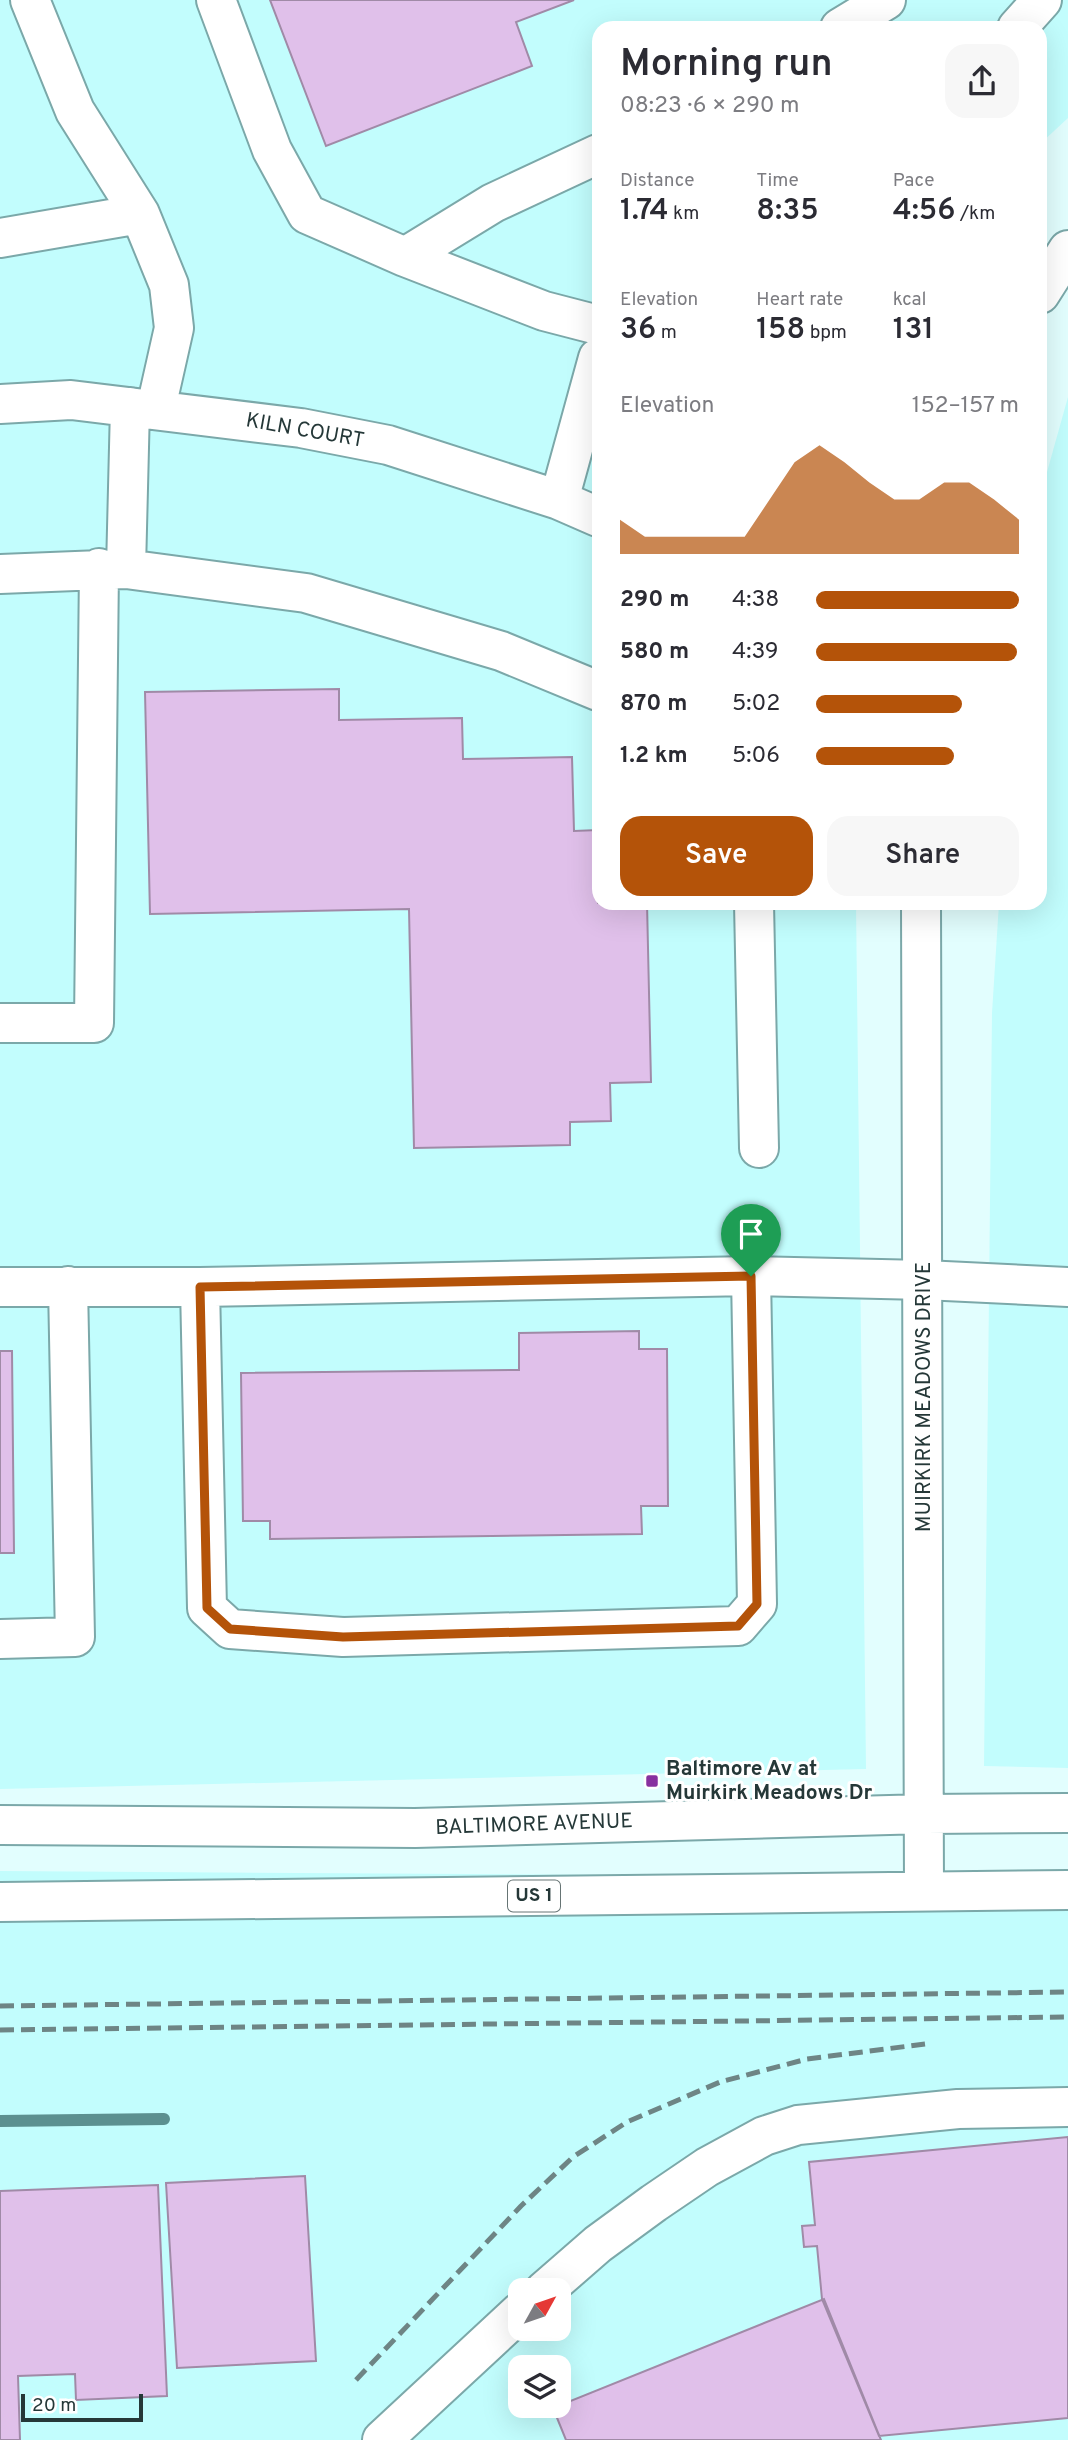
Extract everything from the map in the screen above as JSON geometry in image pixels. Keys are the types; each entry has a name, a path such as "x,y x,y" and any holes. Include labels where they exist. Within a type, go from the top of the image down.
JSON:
{"main road":[{"path":"0,1023 94,1023 113,569 143,408 174,328 169,285 140,214 75,111 30,0"},
{"path":"216,0 272,150 307,214 405,257 544,311 592,323"},
{"path":"852,21 886,0"},
{"path":"1023,21 1042,0"},
{"path":"405,257 493,203 592,157"},
{"path":"0,238 140,214"},
{"path":"1047,283 1068,250"},
{"path":"559,500 592,380"},
{"name":"KILN COURT","path":"0,404 71,400 301,428 388,445 559,500 592,514"},
{"path":"0,574 113,569 306,593 501,651 592,689"},
{"path":"754,910 759,1148"},
{"name":"MUIRKIRK MEADOWS DRIVE","path":"921,910 926,1814 924,1891"},
{"path":"200,1287 207,1608 230,1629 343,1637 738,1626 757,1604 751,1276"},
{"path":"0,1287 200,1287 751,1276 1068,1287"},
{"path":"0,1639 75,1637 68,1286"},
{"name":"BALTIMORE AVENUE","path":"0,1825 415,1828 926,1814 1068,1813"},
{"name":"US 1","path":"0,1902 1068,1891"},
{"path":"559,2278 598,2244 707,2166 764,2136 798,2125 958,2109 1068,2107"},
{"path":"382,2440 508,2323"}],"shaded area":[{"path":"0,0 1068,0 1068,118 1047,138 1047,21 592,21 592,910 856,910 866,1769 0,1789"},
{"path":"1068,397 1068,1768 984,1766 992,1013 999,910 1047,910 1047,472"},
{"path":"0,1871 1068,1878 1068,2440 0,2440"}],"building":[{"path":"270,0 574,0 516,22 532,66 326,146"},
{"path":"339,689 339,720 462,718 463,759 572,757 574,831 592,830 592,910 647,910 651,1082 610,1083 611,1121 570,1122 570,1145 414,1148 409,909 150,914 145,692"},
{"path":"639,1331 639,1349 667,1349 668,1506 641,1506 642,1534 270,1539 270,1521 243,1521 241,1373 519,1370 519,1333"},
{"path":"0,1351 12,1351 14,1553 0,1553"},
{"path":"1068,2137 1068,2418 879,2436 822,2299 817,2246 804,2247 802,2226 815,2225 809,2162"},
{"path":"305,2176 316,2361 177,2368 166,2183"},
{"path":"158,2185 167,2396 76,2400 75,2374 18,2376 20,2440 0,2440 0,2191"},
{"path":"824,2299 881,2440 566,2440 557,2418 571,2418 571,2401"}],"waterway":[{"path":"0,2121 164,2119"}],"railway":[{"path":"0,2006 1068,1992"},
{"path":"0,2030 1068,2017"},
{"path":"356,2380 521,2206 573,2157 627,2122 720,2082 807,2059 925,2044"}],"place":[{"name":"Baltimore Av at Muirkirk Meadows Dr","path":"652,1781"}],"route":[{"path":"751,1276 757,1604 738,1626 343,1637 230,1629 207,1608 200,1287 751,1276"}]}
